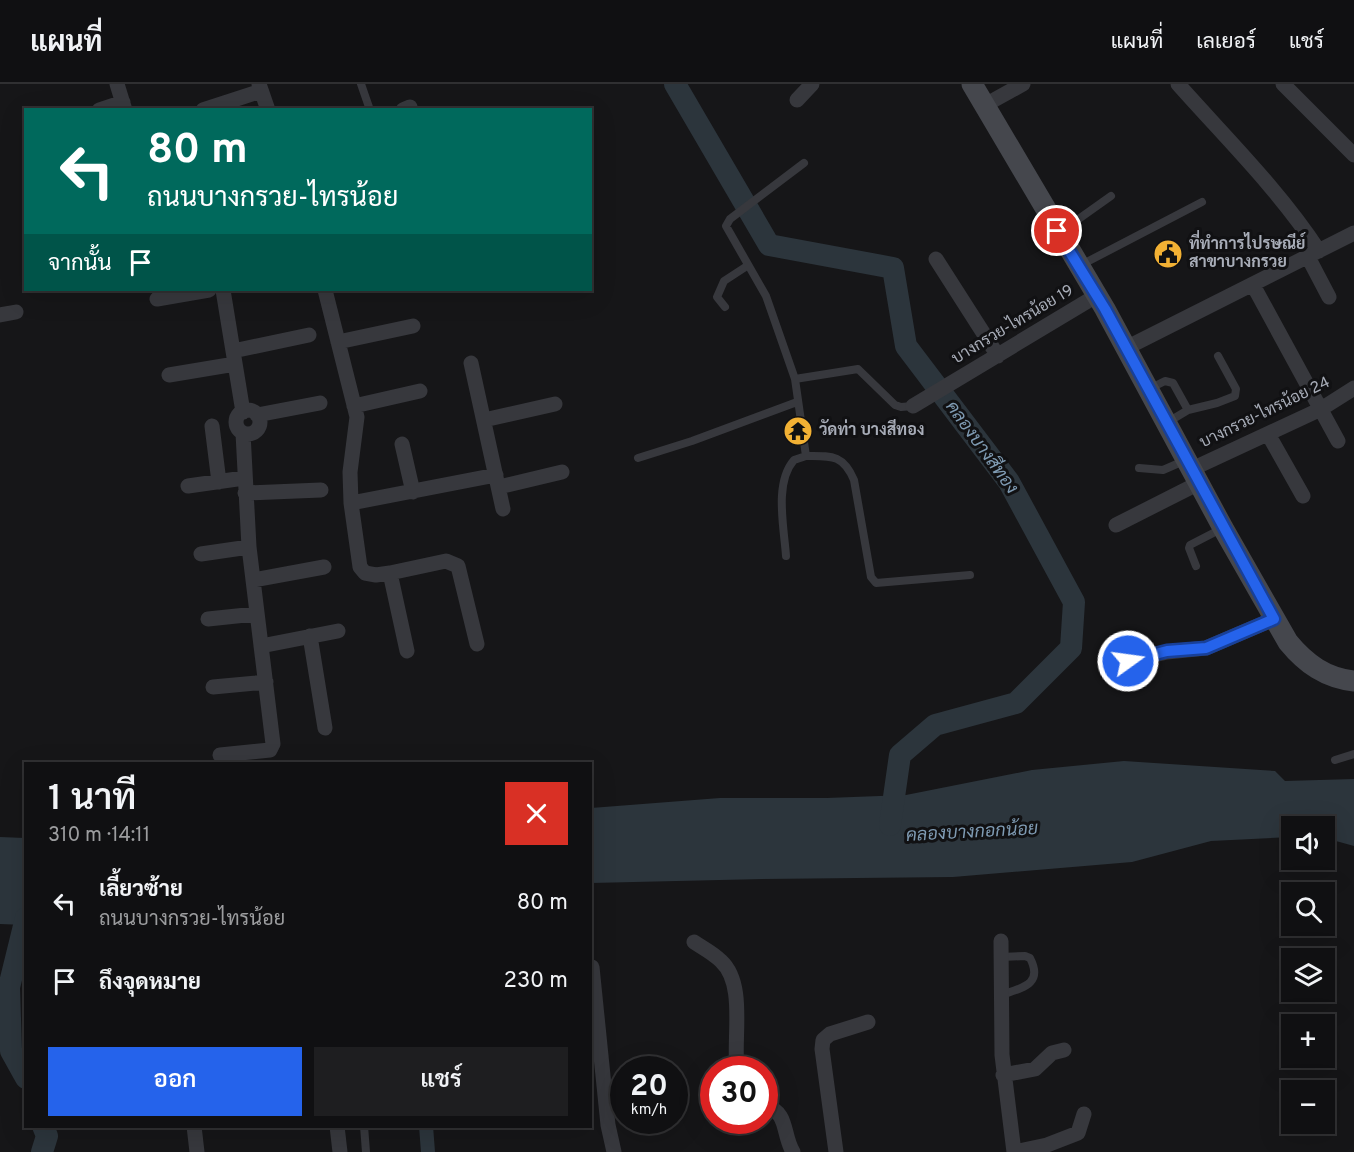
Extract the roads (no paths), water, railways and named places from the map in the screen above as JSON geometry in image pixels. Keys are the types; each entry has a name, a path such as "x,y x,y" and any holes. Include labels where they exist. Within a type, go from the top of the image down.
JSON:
{"main road":[{"path":"972,84 1126,348 1274,619 1301,658 1330,676 1354,681"}],"street":[{"path":"117,84 124,106"},
{"path":"797,100 812,84"},
{"path":"985,105 1023,84"},
{"path":"1178,84 1278,194 1301,224 1329,297"},
{"path":"208,108 260,87 267,108"},
{"path":"1292,87 1354,156"},
{"path":"1126,348 1354,233"},
{"path":"936,259 998,356"},
{"path":"1253,285 1338,441"},
{"path":"157,299 203,291"},
{"path":"223,291 234,358 250,413"},
{"path":"325,291 357,417 350,472 351,503 360,567 365,573 376,575 446,561 458,566 477,644"},
{"name":"บางกรวย-ไทรน้อย 19","path":"918,403 1096,296"},
{"path":"0,315 16,312"},
{"path":"338,342 413,326"},
{"path":"169,375 309,335"},
{"path":"471,363 503,509"},
{"name":"บางกรวย-ไทรน้อย 24","path":"1116,525 1192,471 1321,409 1354,388"},
{"path":"354,406 420,391"},
{"path":"220,755 270,750 273,744 249,547 243,433 236,424 238,417 250,413 321,403"},
{"path":"484,420 555,404"},
{"path":"212,426 219,482"},
{"path":"1268,434 1303,495"},
{"path":"402,444 413,492"},
{"path":"351,503 456,483 497,481 562,472"},
{"path":"188,486 219,482 321,490"},
{"path":"201,554 249,547"},
{"path":"253,580 324,567"},
{"path":"390,573 407,651"},
{"path":"208,619 256,614"},
{"path":"1128,661 1167,651 1206,648 1274,619"},
{"path":"261,646 338,631"},
{"path":"310,636 325,728"},
{"path":"213,687 266,682"},
{"path":"694,942 722,961 733,978 736,993 735,1056"},
{"path":"1001,949 1003,1075 1014,1152 1047,1145 1078,1133 1084,1114"},
{"path":"592,967 608,1125 614,1152"},
{"path":"836,1152 822,1049 823,1040 830,1034 868,1022"},
{"path":"1003,1075 1035,1070 1052,1053 1064,1050"},
{"path":"778,1112 782,1117 793,1152"},
{"path":"194,1128 197,1152"},
{"path":"338,1128 340,1152"}],"lane":[{"path":"361,84 368,108"},
{"path":"804,162 726,222 726,229 766,296 795,379 806,456"},
{"path":"1057,231 1111,196"},
{"path":"1078,266 1202,202"},
{"path":"726,307 717,297 724,281 747,266"},
{"path":"1167,423 1188,410 1235,396 1236,389 1218,356"},
{"path":"795,379 858,369 895,405 901,407 918,403"},
{"path":"1149,389 1169,380 1173,382 1188,410"},
{"path":"638,458 692,441 797,402"},
{"path":"786,556 782,488 784,475 794,460 806,456 830,456 840,460 849,468 854,480 871,577 876,583 970,575"},
{"path":"1139,468 1192,471"},
{"path":"1196,566 1190,545 1223,528"},
{"path":"1335,760 1354,754"},
{"path":"1000,995 1028,986 1034,978 1034,965 1030,958 1001,949"},
{"path":"364,1128 366,1152"}],"water":[{"name":"คลองบางกอกน้อย","path":"1124,761 1275,771 1285,781 1354,779 1354,846 1335,841 1335,816 1281,816 1281,838 1211,841 1132,862 953,877 592,883 592,808 720,798 906,795 1032,770"},
{"path":"0,837 24,838 24,925 0,924"}],"waterway":[{"name":"คลองบางสีทอง","path":"675,84 769,245 893,268 906,346 1009,482 1074,602 1071,648 1016,703 935,725 900,755 890,825"},
{"path":"24,926 9,987 11,1051 24,1074"},
{"path":"42,1152 47,1136 44,1128"},
{"path":"426,1128 428,1152"}],"place":[{"name":"ที่ทำการไปรษณีย์ สาขาบางกรวย","path":"1168,254"},
{"name":"วัดท่า บางสีทอง","path":"798,431"}]}
